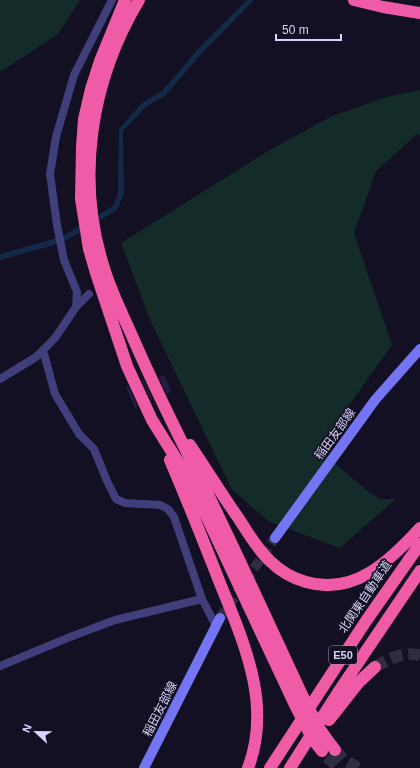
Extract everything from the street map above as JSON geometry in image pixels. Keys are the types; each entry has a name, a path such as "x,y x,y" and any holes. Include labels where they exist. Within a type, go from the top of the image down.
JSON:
{"highway":[{"path":"139,0 119,38 108,64 94,118 90,173 91,199 93,222 104,268 117,302 167,411 319,728 328,750 312,738 295,705 190,481 152,420"},
{"path":"354,0 383,7 420,13"},
{"path":"125,4 100,61 90,89 84,119 82,147 82,199 85,225 96,272 127,366 181,486 247,652 256,690 257,728 248,768"},
{"path":"167,411 208,470 253,541 278,568 297,579 315,584 332,585 348,583 366,575 388,560 420,528"},
{"name":"北関東自動車道","path":"270,768 366,621 420,544"},
{"name":"E50","path":"290,768 380,628 420,571"},
{"path":"294,768 343,700 375,667"}],"main road":[{"name":"稲田友部線","path":"275,538 375,400 420,349"},
{"name":"稲田友部線","path":"144,768 218,622"}],"street":[{"path":"76,307 78,292 64,260 57,225 50,174 56,137 74,75 112,0"},
{"path":"0,379 36,357 56,338 76,307 89,294"},
{"path":"43,350 55,394 79,434 94,449 107,481 116,498 125,503 160,506 168,509 174,517 202,600 218,622"},
{"path":"0,666 70,636 114,620 202,600"}],"green space":[{"path":"0,0 80,0 58,34 0,72"},
{"path":"420,90 420,136 417,134 376,171 354,233 392,345 318,449 370,493 381,499 396,499 340,548 270,522 232,490 151,322 121,243 268,151 330,117 386,97"}],"water":[{"path":"247,0 254,0 202,53 166,95 146,107 123,131 124,194 117,210 67,240 0,260 0,254 64,235 113,206 118,192 119,129 142,103 163,90 198,49"}],"building":[{"path":"164,375 171,391 167,394 159,378"},
{"path":"143,379 153,400 151,400 142,380"},
{"path":"128,386 138,407 135,408 126,387"}],"tunnel":[{"path":"220,618 275,538"},
{"path":"375,667 397,656 408,654 420,655"},
{"path":"335,750 343,759 358,768"},
{"path":"327,757 339,768"}]}
